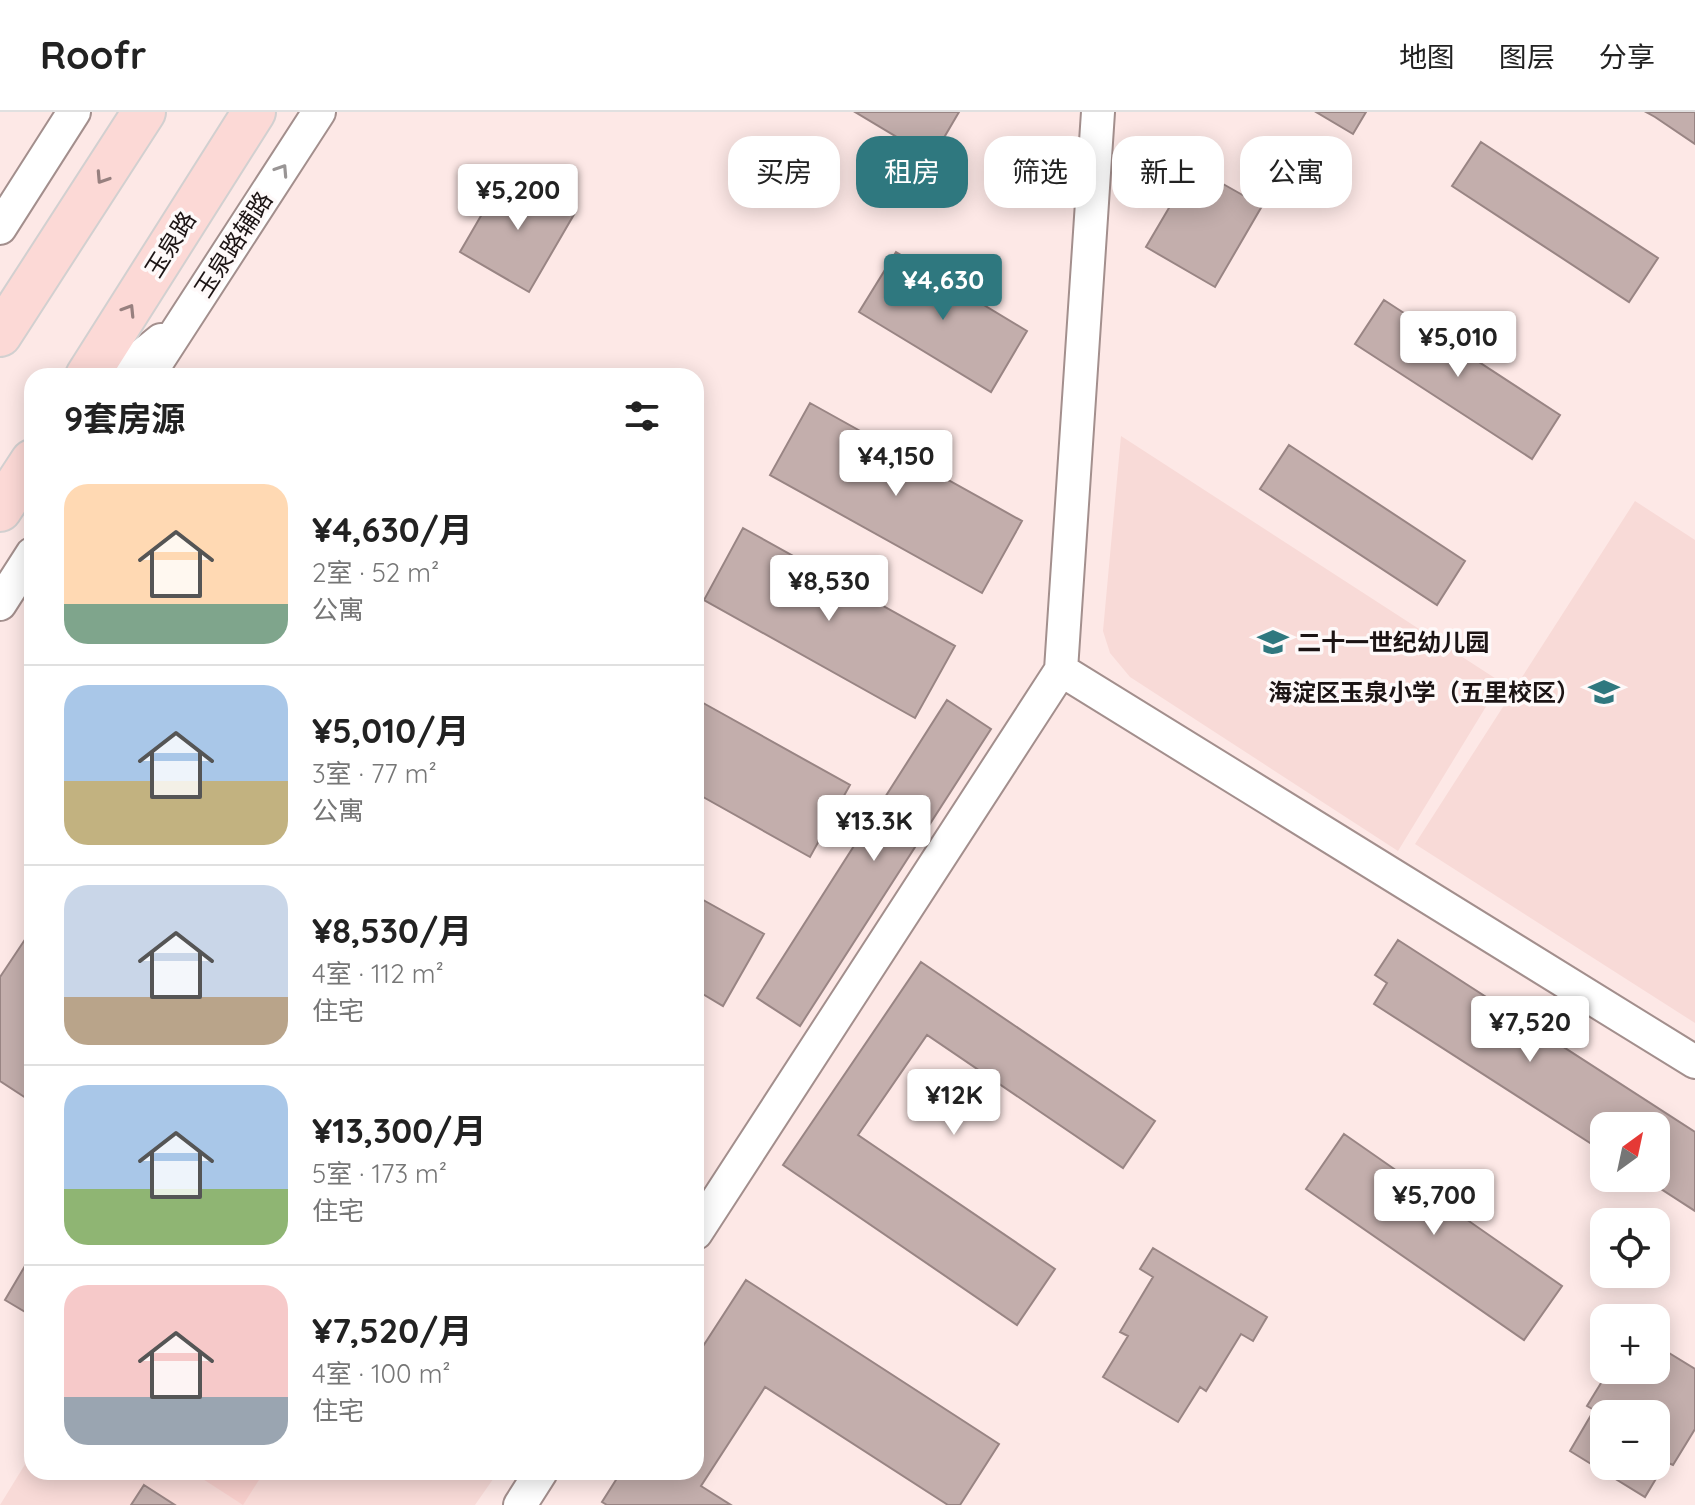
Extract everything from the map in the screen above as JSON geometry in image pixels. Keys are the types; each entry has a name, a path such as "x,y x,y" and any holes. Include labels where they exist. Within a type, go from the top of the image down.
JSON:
{"main road":[{"path":"0,335 144,112"},
{"name":"玉泉路","path":"92,368 254,112"},
{"path":"0,510 24,473"}],"street":[{"path":"0,228 74,112"},
{"name":"玉泉路辅路","path":"153,368 319,112"},
{"path":"704,1221 1061,670 1098,112"},
{"path":"127,368 183,322"},
{"path":"0,604 24,566"},
{"path":"1061,670 1695,1062"},
{"path":"520,1505 536,1480"}],"shaded area":[{"name":"二十一世纪幼儿园","path":"1121,436 1501,682 1398,851 1130,677 1110,653 1103,631"},
{"name":"海淀区玉泉小学（五里校区）","path":"1635,501 1695,540 1695,1023 1415,844"},
{"path":"24,1466 24,1480 492,1480 475,1505 0,1505"},
{"path":"204,1480 259,1480 243,1505"}],"building":[{"path":"855,112 959,112 945,136 895,136"},
{"path":"1316,112 1366,112 1353,134"},
{"path":"1646,112 1695,112 1695,144 1655,117"},
{"path":"1481,142 1658,258 1629,302 1452,186"},
{"path":"507,171 576,211 529,292 460,252"},
{"path":"1224,185 1240,194 1240,208 1261,208 1215,287 1146,247 1169,208 1224,208"},
{"path":"896,252 1027,331 991,392 859,312"},
{"path":"1384,300 1560,415 1532,459 1355,344"},
{"path":"810,403 1022,521 982,593 770,475"},
{"path":"1289,445 1465,561 1437,605 1260,489"},
{"path":"743,528 955,646 915,718 704,600"},
{"path":"947,700 991,729 800,1026 757,998"},
{"path":"704,703 850,785 810,857 704,797"},
{"path":"704,900 764,934 723,1006 704,995"},
{"path":"1398,940 1664,1112 1590,1112 1590,1143 1374,1004 1387,983 1375,975"},
{"path":"24,941 24,1097 0,1081 0,977"},
{"path":"921,962 1155,1121 1123,1168 927,1035 858,1135 1055,1269 1017,1325 783,1165"},
{"path":"1670,1116 1695,1132 1695,1211 1666,1192 1670,1192"},
{"path":"1344,1134 1562,1286 1524,1340 1306,1189"},
{"path":"1153,1248 1267,1317 1253,1341 1241,1334 1206,1391 1200,1387 1178,1422 1103,1377 1128,1336 1120,1332 1153,1277 1140,1269"},
{"path":"24,1268 24,1311 5,1300"},
{"path":"746,1280 999,1444 960,1505 948,1505 765,1387 701,1486 731,1505 607,1505 602,1502 616,1480 704,1480 704,1345"},
{"path":"1670,1354 1695,1369 1695,1429 1673,1465 1670,1464 1670,1400 1591,1400 1600,1384 1670,1384"},
{"path":"1590,1417 1590,1463 1570,1451"},
{"path":"1617,1480 1655,1480 1645,1497"},
{"path":"144,1485 175,1505 131,1505"}],"place":[{"name":"二十一世纪幼儿园","path":"1273,642"},
{"name":"海淀区玉泉小学（五里校区）","path":"1604,692"}]}
